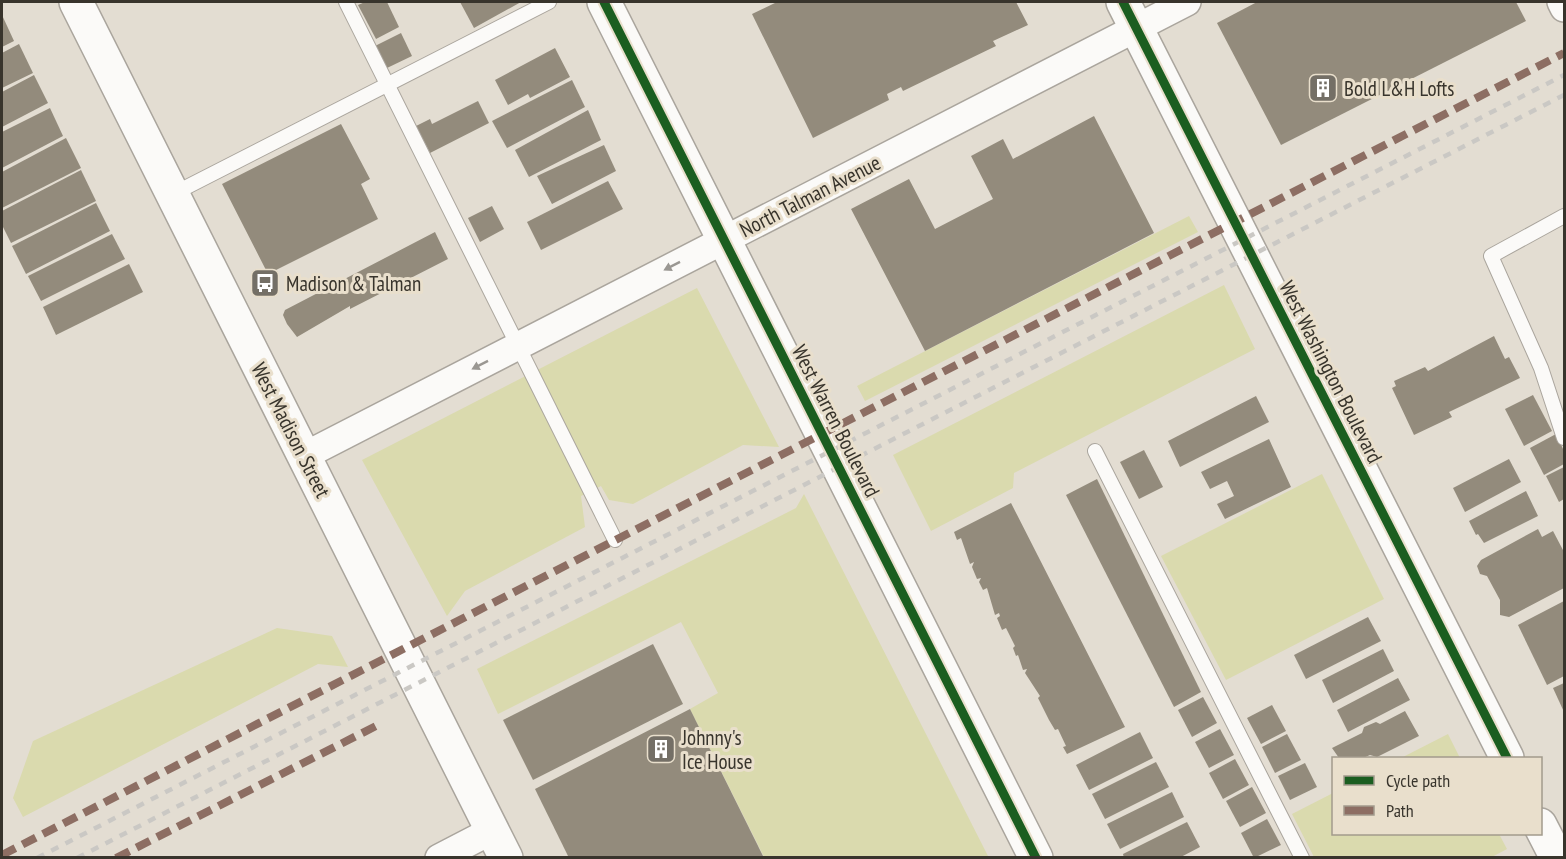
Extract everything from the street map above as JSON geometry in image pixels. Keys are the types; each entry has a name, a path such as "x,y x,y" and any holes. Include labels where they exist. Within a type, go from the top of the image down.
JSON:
{"street":[{"name":"West Madison Street","path":"76,2 500,844"},
{"name":"North Talman Avenue","path":"304,456 724,240 1129,15 1188,2"},
{"path":"1561,2 1564,8"},
{"name":"West Warren Boulevard","path":"610,4 724,240 1029,852"},
{"name":"West Washington Boulevard","path":"1129,15 1506,757"},
{"path":"1542,829 1557,858"},
{"path":"439,858 500,844"}],"lane":[{"path":"346,2 615,540"},
{"path":"173,194 549,2"},
{"path":"1564,216 1491,256 1541,368 1564,438"},
{"path":"1095,451 1302,858"}],"green space":[{"path":"1189,216 1198,232 865,401 857,386"},
{"path":"1224,285 1255,349 1014,473 1013,488 931,531 893,455"},
{"path":"697,288 779,447 743,445 633,504 609,500 601,486 581,496 585,527 465,591 447,616 362,460"},
{"path":"1322,474 1384,599 1226,680 1161,556"},
{"path":"804,494 988,856 764,857 690,709 718,693 681,622 498,714 477,669 796,508"},
{"path":"277,628 332,636 348,667 318,664 23,817 13,798 33,741"},
{"path":"1448,734 1460,757 1403,757"},
{"path":"1332,794 1332,835 1500,835 1507,849 1490,858 1314,857 1292,814"}],"building":[{"path":"365,2 387,2 399,27 376,39 358,5"},
{"path":"460,2 521,2 474,28"},
{"path":"777,2 1016,2 1028,25 993,41 996,46 903,91 901,87 887,94 889,100 813,138 752,14"},
{"name":"Bold L&H Lofts","path":"1257,2 1516,2 1526,21 1281,145 1217,23"},
{"path":"2,15 14,41 2,47"},
{"path":"401,33 412,56 387,68 375,46"},
{"path":"19,44 33,73 2,88 2,53"},
{"path":"555,48 570,77 530,98 528,94 508,105 495,80"},
{"path":"34,75 48,103 2,127 2,92"},
{"path":"572,80 585,107 507,148 492,121"},
{"path":"478,101 489,123 430,153 416,126 430,119 432,124"},
{"path":"50,108 63,136 2,168 2,132"},
{"path":"588,110 601,140 529,177 515,150"},
{"path":"1094,116 1154,233 925,351 851,209 909,179 935,229 993,199 971,156 1003,139 1013,159"},
{"path":"341,124 370,179 361,184 378,219 268,274 222,184"},
{"path":"66,138 81,168 2,208 2,172"},
{"path":"604,145 616,171 552,204 537,176"},
{"path":"81,170 96,201 11,243 2,225 2,211"},
{"path":"608,181 623,209 541,250 527,222"},
{"path":"96,203 110,231 26,274 12,246"},
{"path":"492,206 504,229 480,242 468,218"},
{"path":"435,232 448,259 350,309 350,306 297,337 287,324 283,315 285,310"},
{"path":"112,234 125,259 41,301 28,276"},
{"path":"129,264 143,292 56,335 43,307"},
{"path":"1494,336 1505,359 1509,357 1520,378 1449,412 1452,417 1414,435 1392,388 1396,386 1394,381 1425,367 1428,371"},
{"path":"1533,395 1552,431 1524,446 1505,409"},
{"path":"1256,396 1269,422 1180,467 1168,441"},
{"path":"1556,434 1564,451 1564,464 1544,475 1530,448"},
{"path":"1269,439 1291,487 1225,519 1217,504 1234,496 1227,481 1210,489 1201,472"},
{"path":"1144,450 1163,487 1139,499 1120,462"},
{"path":"1509,459 1521,482 1465,512 1453,488"},
{"path":"1564,467 1564,499 1559,502 1546,476"},
{"path":"1097,479 1201,692 1174,707 1066,495"},
{"path":"1526,491 1538,516 1484,543 1478,534 1476,535 1469,521"},
{"path":"1011,503 1125,727 1067,754 1058,729 1055,730 1049,720 1038,698 1040,696 1025,673 1027,669 1023,670 1018,655 1016,656 1013,648 1015,646 1006,628 1002,630 997,618 1000,616 999,613 995,615 987,588 983,590 979,582 981,578 977,579 972,567 974,562 970,564 961,538 957,540 954,532"},
{"path":"1538,529 1542,537 1553,531 1564,552 1564,588 1509,617 1500,615 1500,600 1487,576 1480,574 1477,566 1481,560"},
{"path":"1564,601 1564,676 1547,685 1518,625"},
{"path":"1368,617 1381,641 1306,679 1294,655"},
{"path":"653,644 683,704 533,780 503,720"},
{"path":"1383,649 1394,671 1333,703 1322,680"},
{"path":"1398,678 1410,700 1348,732 1337,710"},
{"path":"1564,683 1564,712 1553,688"},
{"path":"1203,697 1217,723 1192,737 1178,710"},
{"path":"1272,705 1286,731 1261,744 1247,718"},
{"name":"Johnny's Ice House","path":"690,709 764,858 569,858 535,789"},
{"path":"1405,711 1419,736 1377,757 1370,755 1338,757 1332,748 1362,733 1364,727 1376,722 1380,724"},
{"path":"1220,729 1234,755 1209,768 1195,742"},
{"path":"1140,732 1153,758 1089,790 1076,765"},
{"path":"1287,734 1301,760 1275,773 1262,747"},
{"path":"1235,759 1249,785 1223,799 1209,773"},
{"path":"1156,762 1169,787 1105,819 1092,794"},
{"path":"1305,763 1317,787 1290,800 1278,776"},
{"path":"1252,787 1266,813 1240,827 1226,801"},
{"path":"1172,792 1184,817 1120,849 1107,824"},
{"path":"1267,819 1281,845 1254,858 1241,833"},
{"path":"1187,822 1200,847 1179,858 1124,858 1123,854"}],"railway":[{"path":"37,858 1564,75"},
{"path":"77,858 1564,95"}],"marked path":[{"path":"2,855 1564,53"},
{"path":"116,858 378,725"}],"cycle path":[{"path":"604,2 1036,858"},
{"path":"1123,2 1506,757"}],"place":[{"name":"Bold L&H Lofts","path":"1323,88"},
{"name":"Madison & Talman","path":"265,283"},
{"name":"Johnny's Ice House","path":"661,749"}]}
